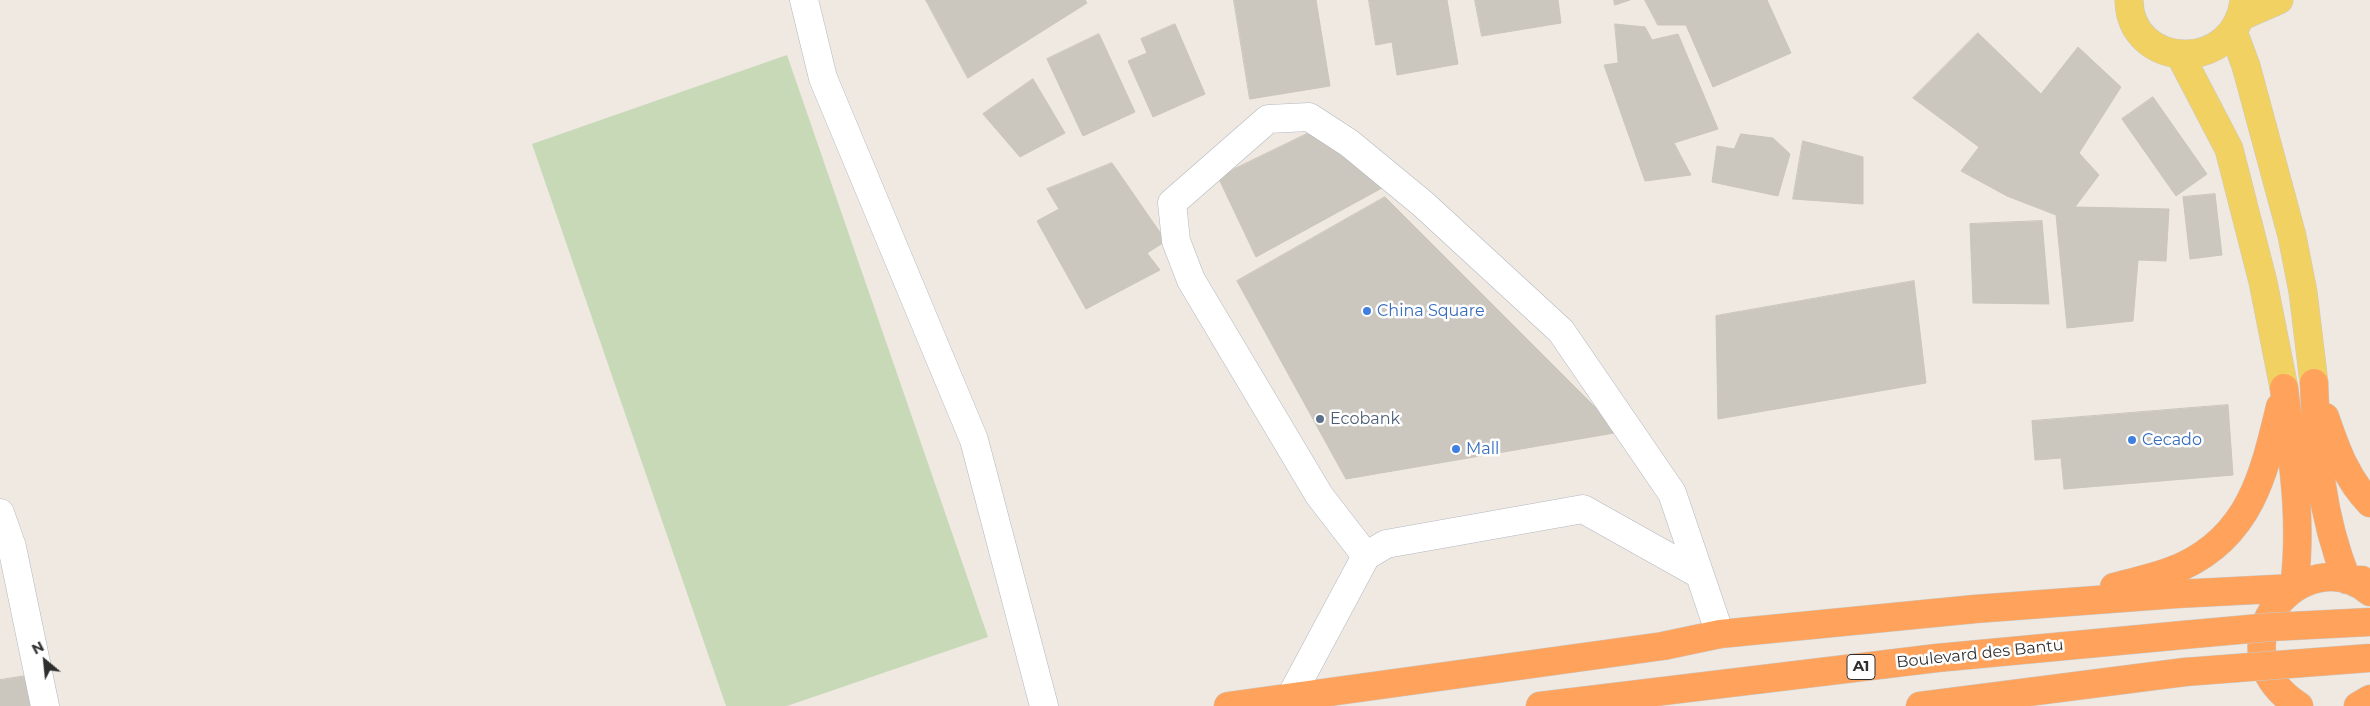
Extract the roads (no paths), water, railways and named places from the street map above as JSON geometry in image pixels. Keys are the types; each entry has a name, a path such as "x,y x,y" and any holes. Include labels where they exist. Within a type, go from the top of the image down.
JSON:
{"highway":[{"path":"2314,383 2338,456 2349,477 2370,503"},
{"path":"2314,383 2316,440 2323,499 2332,537 2362,584"},
{"path":"2284,388 2298,507 2298,554 2294,588"},
{"path":"2053,605 2182,566 2212,550 2251,502 2264,471 2284,388"},
{"path":"2299,706 2284,697 2273,683 2265,667 2262,649 2263,631 2269,614 2280,599 2294,588 2310,580 2329,578 2362,584"},
{"path":"1228,706 1663,646 1720,634 1975,609 2053,605 2177,594 2294,588"},
{"name":"Boulevard des Bantu","path":"1540,706 1937,658 2271,627 2370,622"},
{"path":"1920,706 2186,672 2370,658"}],"main road":[{"path":"2126,1 2134,22 2145,38 2161,49 2180,55 2196,54 2210,50 2223,42 2239,16 2279,0"},
{"path":"2239,16 2246,66 2292,236 2303,292 2314,383"},
{"path":"2180,55 2230,150 2261,272 2284,388"}],"street":[{"path":"804,0 823,78 974,440 1044,706"},
{"path":"1366,556 1319,495 1191,280 1176,241 1172,203 1268,119 1309,117 1350,143 1423,204 1561,330 1672,493 1720,634"},
{"path":"1291,696 1366,556 1386,544 1583,509 1699,574"},
{"path":"0,513 12,547 45,706"}],"place":[{"name":"China Square","path":"1367,311"},
{"name":"Ecobank","path":"1320,419"},
{"name":"Cecado","path":"2132,440"},
{"name":"Mall","path":"1456,449"}]}
